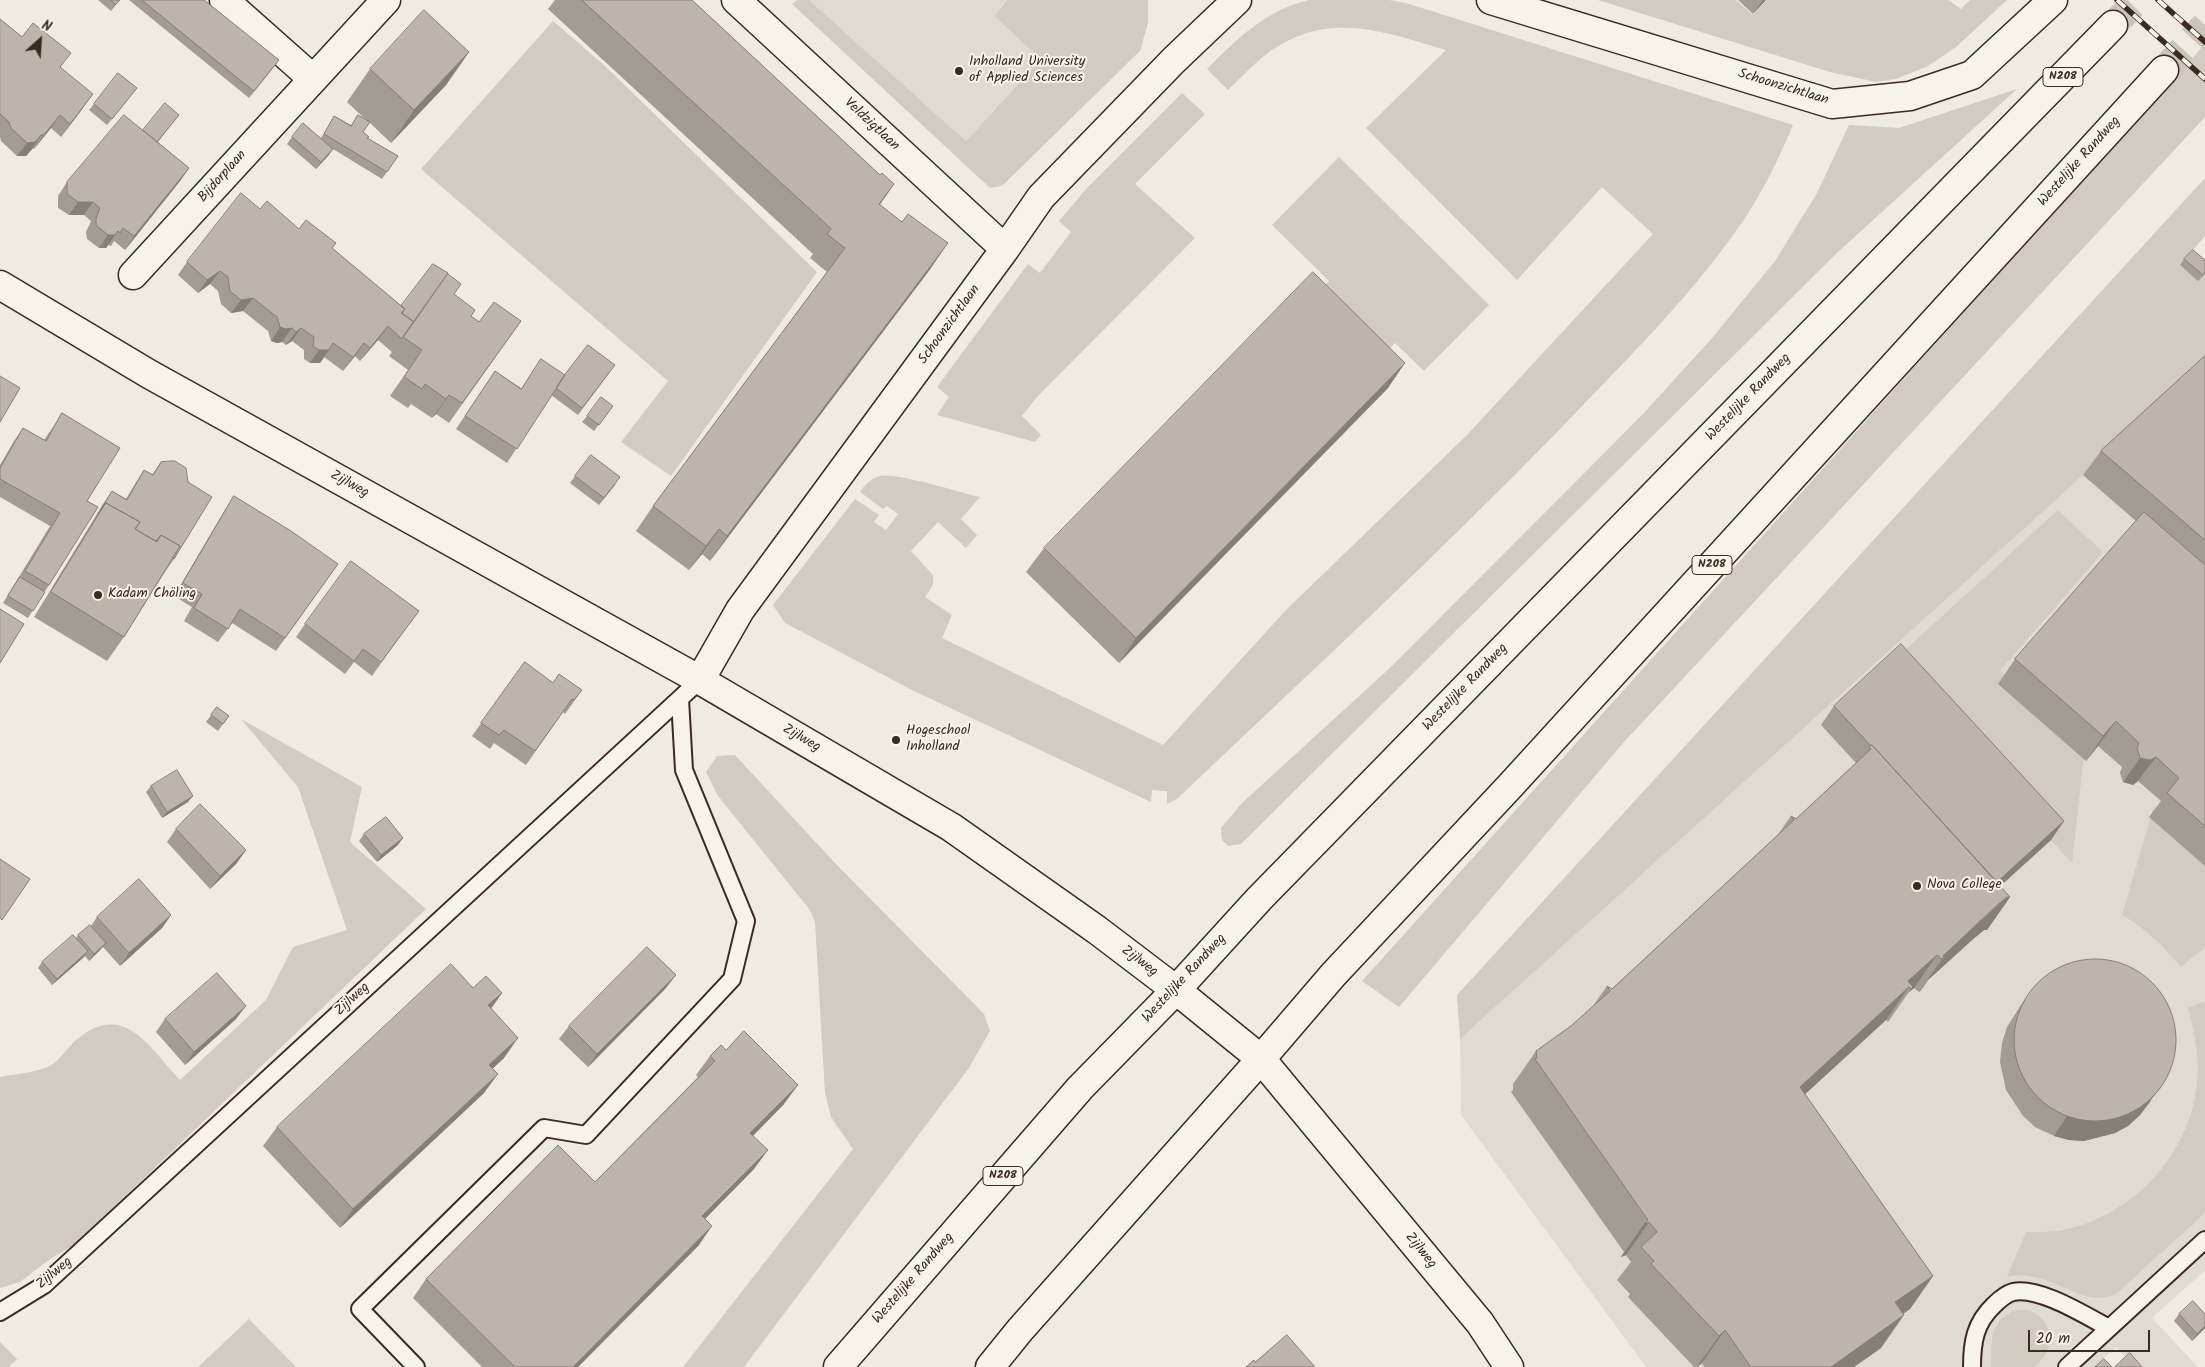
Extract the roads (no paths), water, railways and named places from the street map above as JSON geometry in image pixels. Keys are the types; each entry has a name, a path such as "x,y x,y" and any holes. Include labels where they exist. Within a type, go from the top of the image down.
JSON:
{"main road":[{"path":"224,0 313,80"},
{"name":"Bijdorplaan","path":"133,275 386,0"},
{"name":"Schoonzichtlaan","path":"700,680 740,610 1006,249 1041,198 1174,60 1237,0"},
{"name":"Schoonzichtlaan","path":"1491,0 1832,104 1910,96 1972,75 2053,0"},
{"name":"Veldzigtlaan","path":"747,3 1006,249"},
{"name":"Westelijke Randweg","path":"838,1367 1080,1088 1176,990 1259,899 2113,25"},
{"name":"Westelijke Randweg","path":"990,1367 1020,1330 1261,1059 1332,975 1511,785 2164,70"},
{"name":"Zijlweg","path":"0,285 149,374 700,680 951,826 1097,930 1176,990 1261,1059 1480,1324 1509,1367"}],"lane":[{"name":"Zijlweg","path":"0,1312 44,1285 700,680"},
{"path":"416,1367 360,1309 544,1128 586,1135 732,979 746,921 684,770 680,699"},
{"path":"2067,1367 2205,1240"},
{"path":"1972,1367 1972,1344 1976,1327 1986,1312 2000,1299 2013,1292 2028,1292 2042,1296 2109,1328"}],"tunnel":[{"path":"2113,25 2138,0"},
{"path":"2164,70 2205,25"}],"railway":[{"path":"2117,0 2205,79"},
{"path":"2158,0 2205,42"}],"place":[{"name":"Inholland University of Applied Sciences","path":"959,71"},
{"name":"Kadam Chöling","path":"98,595"},
{"name":"Hogeschool Inholland","path":"896,740"},
{"name":"Nova College","path":"1917,886"}]}
